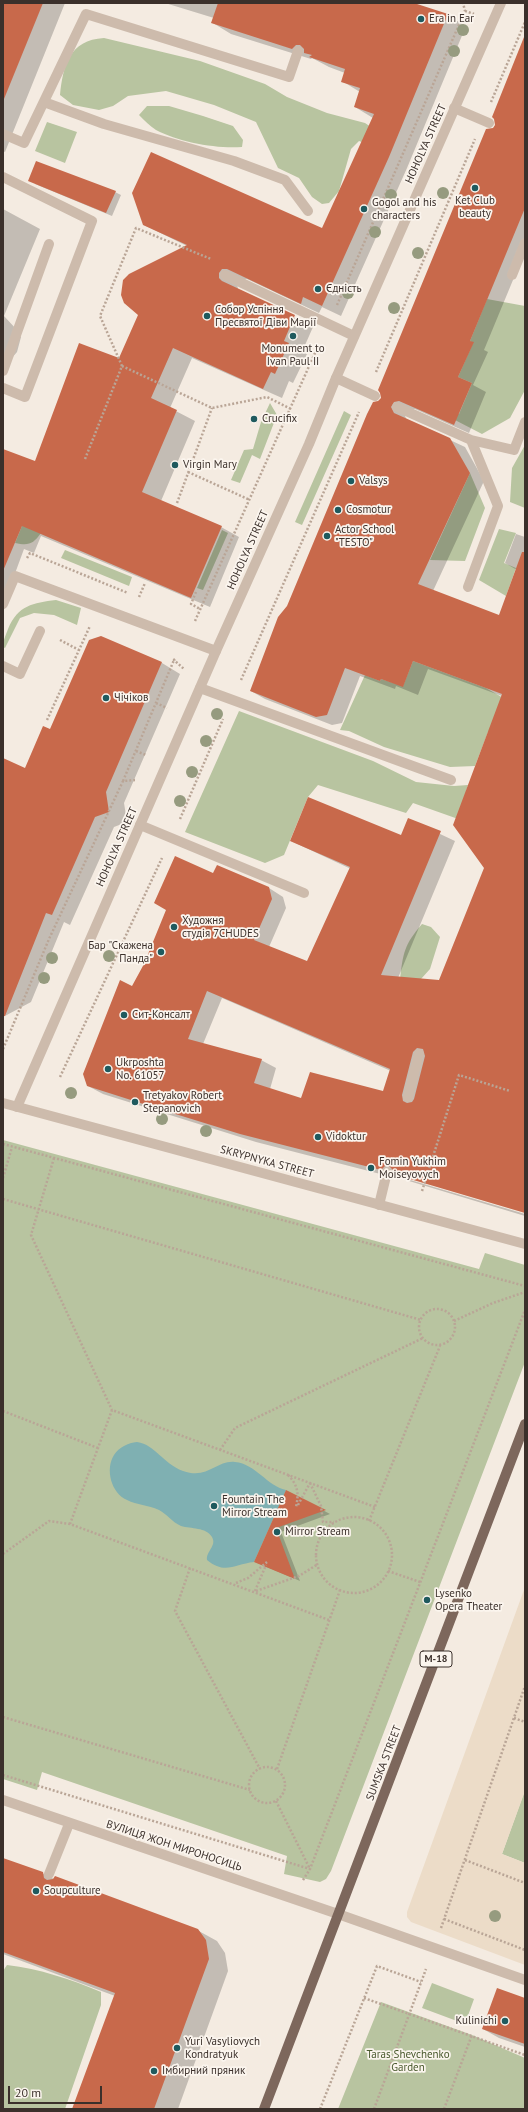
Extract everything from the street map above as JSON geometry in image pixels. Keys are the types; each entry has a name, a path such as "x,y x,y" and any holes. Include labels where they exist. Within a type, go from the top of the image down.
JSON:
{"main road":[{"name":"SUMSKA STREET","path":"264,2109 525,1424"}],"street":[{"name":"HOHOLYA STREET","path":"17,1107 216,651 309,444 354,336 501,3"},
{"path":"3,134 24,143 86,14 290,77 298,51"},
{"path":"44,102 104,124 234,161 285,180 308,211"},
{"path":"454,108 486,122"},
{"path":"3,178 92,221 25,397 3,388"},
{"path":"3,371 49,244"},
{"path":"512,275 525,244"},
{"path":"226,275 354,336"},
{"path":"336,378 371,394"},
{"path":"397,407 471,440 514,450 525,422"},
{"path":"468,587 498,506 471,440"},
{"path":"3,604 15,576 216,651"},
{"path":"3,666 20,674 40,631"},
{"path":"200,688 451,780"},
{"path":"140,825 304,893"},
{"path":"408,1096 419,1054"},
{"name":"SKRYPNYKA STREET","path":"3,1103 525,1244"},
{"path":"379,1205 387,1172"},
{"name":"ВУЛИЦЯ ЖОН МИРОНОСИЦЬ","path":"3,1800 69,1824 434,1947 525,1980"},
{"path":"49,1874 69,1824"}],"path":[{"path":"3,1049 49,939 123,781 174,660 200,609 291,409 465,11 463,3"},
{"path":"60,1077 171,839 232,700 371,394 486,122 525,22"},
{"path":"226,275 212,260 136,228 100,316 122,366 212,408 267,396 291,409"},
{"path":"85,459 122,366"},
{"path":"177,503 212,408"},
{"path":"188,472 250,500"},
{"path":"139,597 145,583"},
{"path":"196,592 191,604 200,609"},
{"path":"46,720 91,624"},
{"path":"174,660 187,672"},
{"path":"156,703 167,708"},
{"path":"136,751 147,755"},
{"path":"123,781 140,780"},
{"path":"422,1191 459,1074 510,1091"},
{"path":"3,1144 525,1286"},
{"path":"3,1178 12,1147"},
{"path":"54,1158 31,1235 112,1410 375,1507"},
{"path":"3,1199 421,1320"},
{"path":"454,1321 493,1303 525,1292"},
{"path":"369,1521 440,1346 451,1339 454,1334 454,1321 447,1312 435,1309 425,1315 419,1326 423,1338 428,1343 440,1346"},
{"path":"310,1869 525,1310"},
{"path":"220,1450 235,1428 423,1338"},
{"path":"70,1524 112,1410"},
{"path":"3,1412 98,1448"},
{"path":"288,1474 296,1485 298,1493 296,1507 310,1482"},
{"path":"310,1482 321,1506 324,1522 336,1522 357,1517 378,1526 386,1534 391,1544 392,1555 388,1571 377,1585 368,1590 357,1593 340,1590 326,1580 318,1564 317,1549 320,1538 327,1529 336,1522"},
{"path":"3,1554 49,1521 70,1524 255,1591 329,1620"},
{"path":"234,1584 248,1578 266,1563 255,1591"},
{"path":"255,1591 299,1576 318,1564"},
{"path":"190,1568 175,1611 260,1769"},
{"path":"388,1571 420,1582"},
{"path":"277,1769 340,1590"},
{"path":"374,2109 444,1919 525,1686"},
{"path":"3,1717 250,1790 258,1800 264,1802 276,1801 281,1797 286,1785 281,1773 277,1769 265,1767 260,1769 251,1777 250,1790"},
{"path":"514,1718 525,1722"},
{"path":"3,1775 310,1869"},
{"path":"276,1801 310,1869"},
{"path":"465,1860 525,1883"},
{"path":"444,1919 525,1950"},
{"path":"320,2109 377,1966 421,1982"},
{"path":"364,1998 525,2055"},
{"path":"444,2109 472,2035"}],"green space":[{"path":"104,38 200,61 265,84 287,97 327,113 365,123 374,129 370,145 359,141 351,149 339,191 329,203 322,204 312,197 299,178 278,168 256,122 214,105 166,91 128,96 113,106 99,110 73,105 60,95 63,74 70,56 75,49 83,44 92,40"},
{"path":"147,106 169,106 233,126 243,140 242,147 209,146 175,138 165,134 156,130 139,115"},
{"path":"47,122 77,132 65,163 35,151"},
{"path":"487,299 525,306 525,390 510,418 482,434 453,419 451,411 459,414 472,383 458,377 473,343 470,341"},
{"path":"270,403 277,415 260,459 252,455 240,483 231,480 244,450 253,449 261,422"},
{"path":"344,411 351,415 302,525 295,522"},
{"path":"525,445 525,508 510,502 512,468"},
{"path":"470,473 485,508 465,561 430,560"},
{"path":"31,504 41,533 33,542 27,544 15,543"},
{"path":"499,529 516,533 504,563 516,568 506,596 479,580"},
{"path":"222,530 228,533 203,590 197,588"},
{"path":"65,550 132,577 129,586 61,558"},
{"path":"56,600 81,608 77,625 54,615 34,613 20,618 5,648 3,647 8,629 16,615 33,604"},
{"path":"413,661 486,688 512,703 488,732 475,766 450,767 384,747 349,731 340,730 365,675 380,681 381,679 403,686"},
{"path":"239,711 373,761 416,782 454,786 468,785 466,791 487,800 461,820 413,803 406,813 318,785 308,797 284,855 265,863 185,832"},
{"path":"422,924 431,927 440,937 430,969 412,989 400,980 402,963 405,950 411,938"},
{"path":"3,1140 479,1269 485,1253 525,1265 525,1362 331,1871 326,1879 320,1882 284,1874 287,1856 42,1772 37,1790 3,1779"},
{"path":"525,1790 525,1863 502,1854"},
{"path":"7,1965 55,1975 101,1992 101,2005 65,2109 3,2109 3,1971"},
{"path":"432,1983 474,1999 465,2024 422,2008"},
{"name":"Taras Shevchenko Garden","path":"381,2002 472,2035 525,2058 525,2109 338,2109"}],"shaded area":[{"path":"525,1587 525,1791 502,1854 525,1863 525,1965 411,1922 407,1917 407,1912"}],"water":[{"name":"Fountain The Mirror Stream","path":"137,1442 154,1450 170,1464 183,1471 192,1473 205,1472 228,1462 235,1462 249,1467 279,1488 286,1490 254,1562 225,1568 219,1567 207,1560 213,1540 206,1531 181,1526 159,1510 131,1502 121,1497 113,1486 111,1480 111,1461 116,1452 121,1448 127,1444"}],"building":[{"path":"3,3 43,3 4,99 3,99"},
{"path":"218,3 414,3 448,14 389,157 322,306 303,297 301,304 227,269 222,269 219,273 219,278 222,281 295,315 284,341 289,343 275,374 271,372 263,389 173,348 151,398 177,410 142,492 222,526 191,598 22,526 3,571 3,449 35,461 79,343 119,358 138,315 124,303 121,295 123,280 129,274 187,245 143,225 132,193 151,152 322,228 374,114 354,107 360,88 341,82 345,69 309,57 312,55 304,53 304,49 300,45 296,45 292,49 211,23"},
{"path":"524,37 525,208 470,341 474,342 458,377 472,383 454,425 399,401 394,402 391,407 394,413 450,438 470,473 418,584 499,615 522,552 525,552 525,1213 393,1174 393,1170 389,1166 385,1166 381,1170 240,1134 156,1108 87,1086 83,1074 120,980 132,986 144,964 166,910 154,903 175,856 213,873 217,865 269,887 272,899 254,940 307,961 350,867 290,841 308,797 401,835 408,818 441,831 381,975 439,980 484,868 453,825 502,694 413,661 403,687 381,679 380,681 345,668 327,715 316,717 250,691 278,617 287,606 367,414 373,402 378,401 381,398 378,390 486,129 493,128 495,125 492,117","holes":["207,991 390,1069 383,1091 310,1072 301,1098 254,1083 262,1059 188,1039","417,1048 423,1049 425,1056 414,1099 412,1102 407,1103 403,1101 402,1095 413,1052"]},
{"path":"36,161 116,191 106,213 28,181"},
{"path":"101,636 162,662 106,792 109,812 95,817 52,915 46,913 5,1016 3,1016 3,758 25,768 43,726 50,729 89,640"},
{"path":"286,1490 326,1510 276,1528 295,1579 254,1562"},
{"path":"3,1858 43,1872 44,1878 47,1880 53,1879 55,1876 198,1929 206,1940 209,1959 154,2109 72,2109 115,1993 3,1952"},
{"name":"Kulinichi","path":"497,1988 525,1998 525,2044 482,2029"}],"place":[{"name":"Era in Ear","path":"421,19"},
{"name":"Ket Club beauty","path":"475,188"},
{"name":"Gogol and his characters","path":"364,209"},
{"name":"Єдність","path":"318,289"},
{"name":"Собор Успіння Пресвятої Діви Марії","path":"207,316"},
{"name":"Monument to Ivan Paul II","path":"293,336"},
{"name":"Crucifix","path":"254,419"},
{"name":"Virgin Mary","path":"175,465"},
{"name":"Valsys","path":"351,481"},
{"name":"Cosmotur","path":"338,510"},
{"name":"Actor School \"TЕSTO\"","path":"327,536"},
{"name":"Чічіков","path":"106,698"},
{"name":"Художня студія 7CHUDES","path":"174,927"},
{"name":"Бар \"Скажена Панда\"","path":"161,952"},
{"name":"Сит-Консалт","path":"124,1015"},
{"name":"Ukrposhta No. 61057","path":"108,1069"},
{"name":"Tretyakov Robert Stepanovich","path":"135,1102"},
{"name":"Vidoktur","path":"318,1137"},
{"name":"Fomin Yukhim Moiseyovych","path":"371,1168"},
{"name":"Fountain The Mirror Stream","path":"214,1506"},
{"name":"Mirror Stream","path":"277,1532"},
{"name":"Lysenko Opera Theater","path":"427,1600"},
{"name":"Soupculture","path":"36,1891"},
{"name":"Kulinichi","path":"505,2021"},
{"name":"Yuri Vasyliovych Kondratyuk","path":"177,2048"},
{"name":"Імбирний пряник","path":"154,2071"}]}
